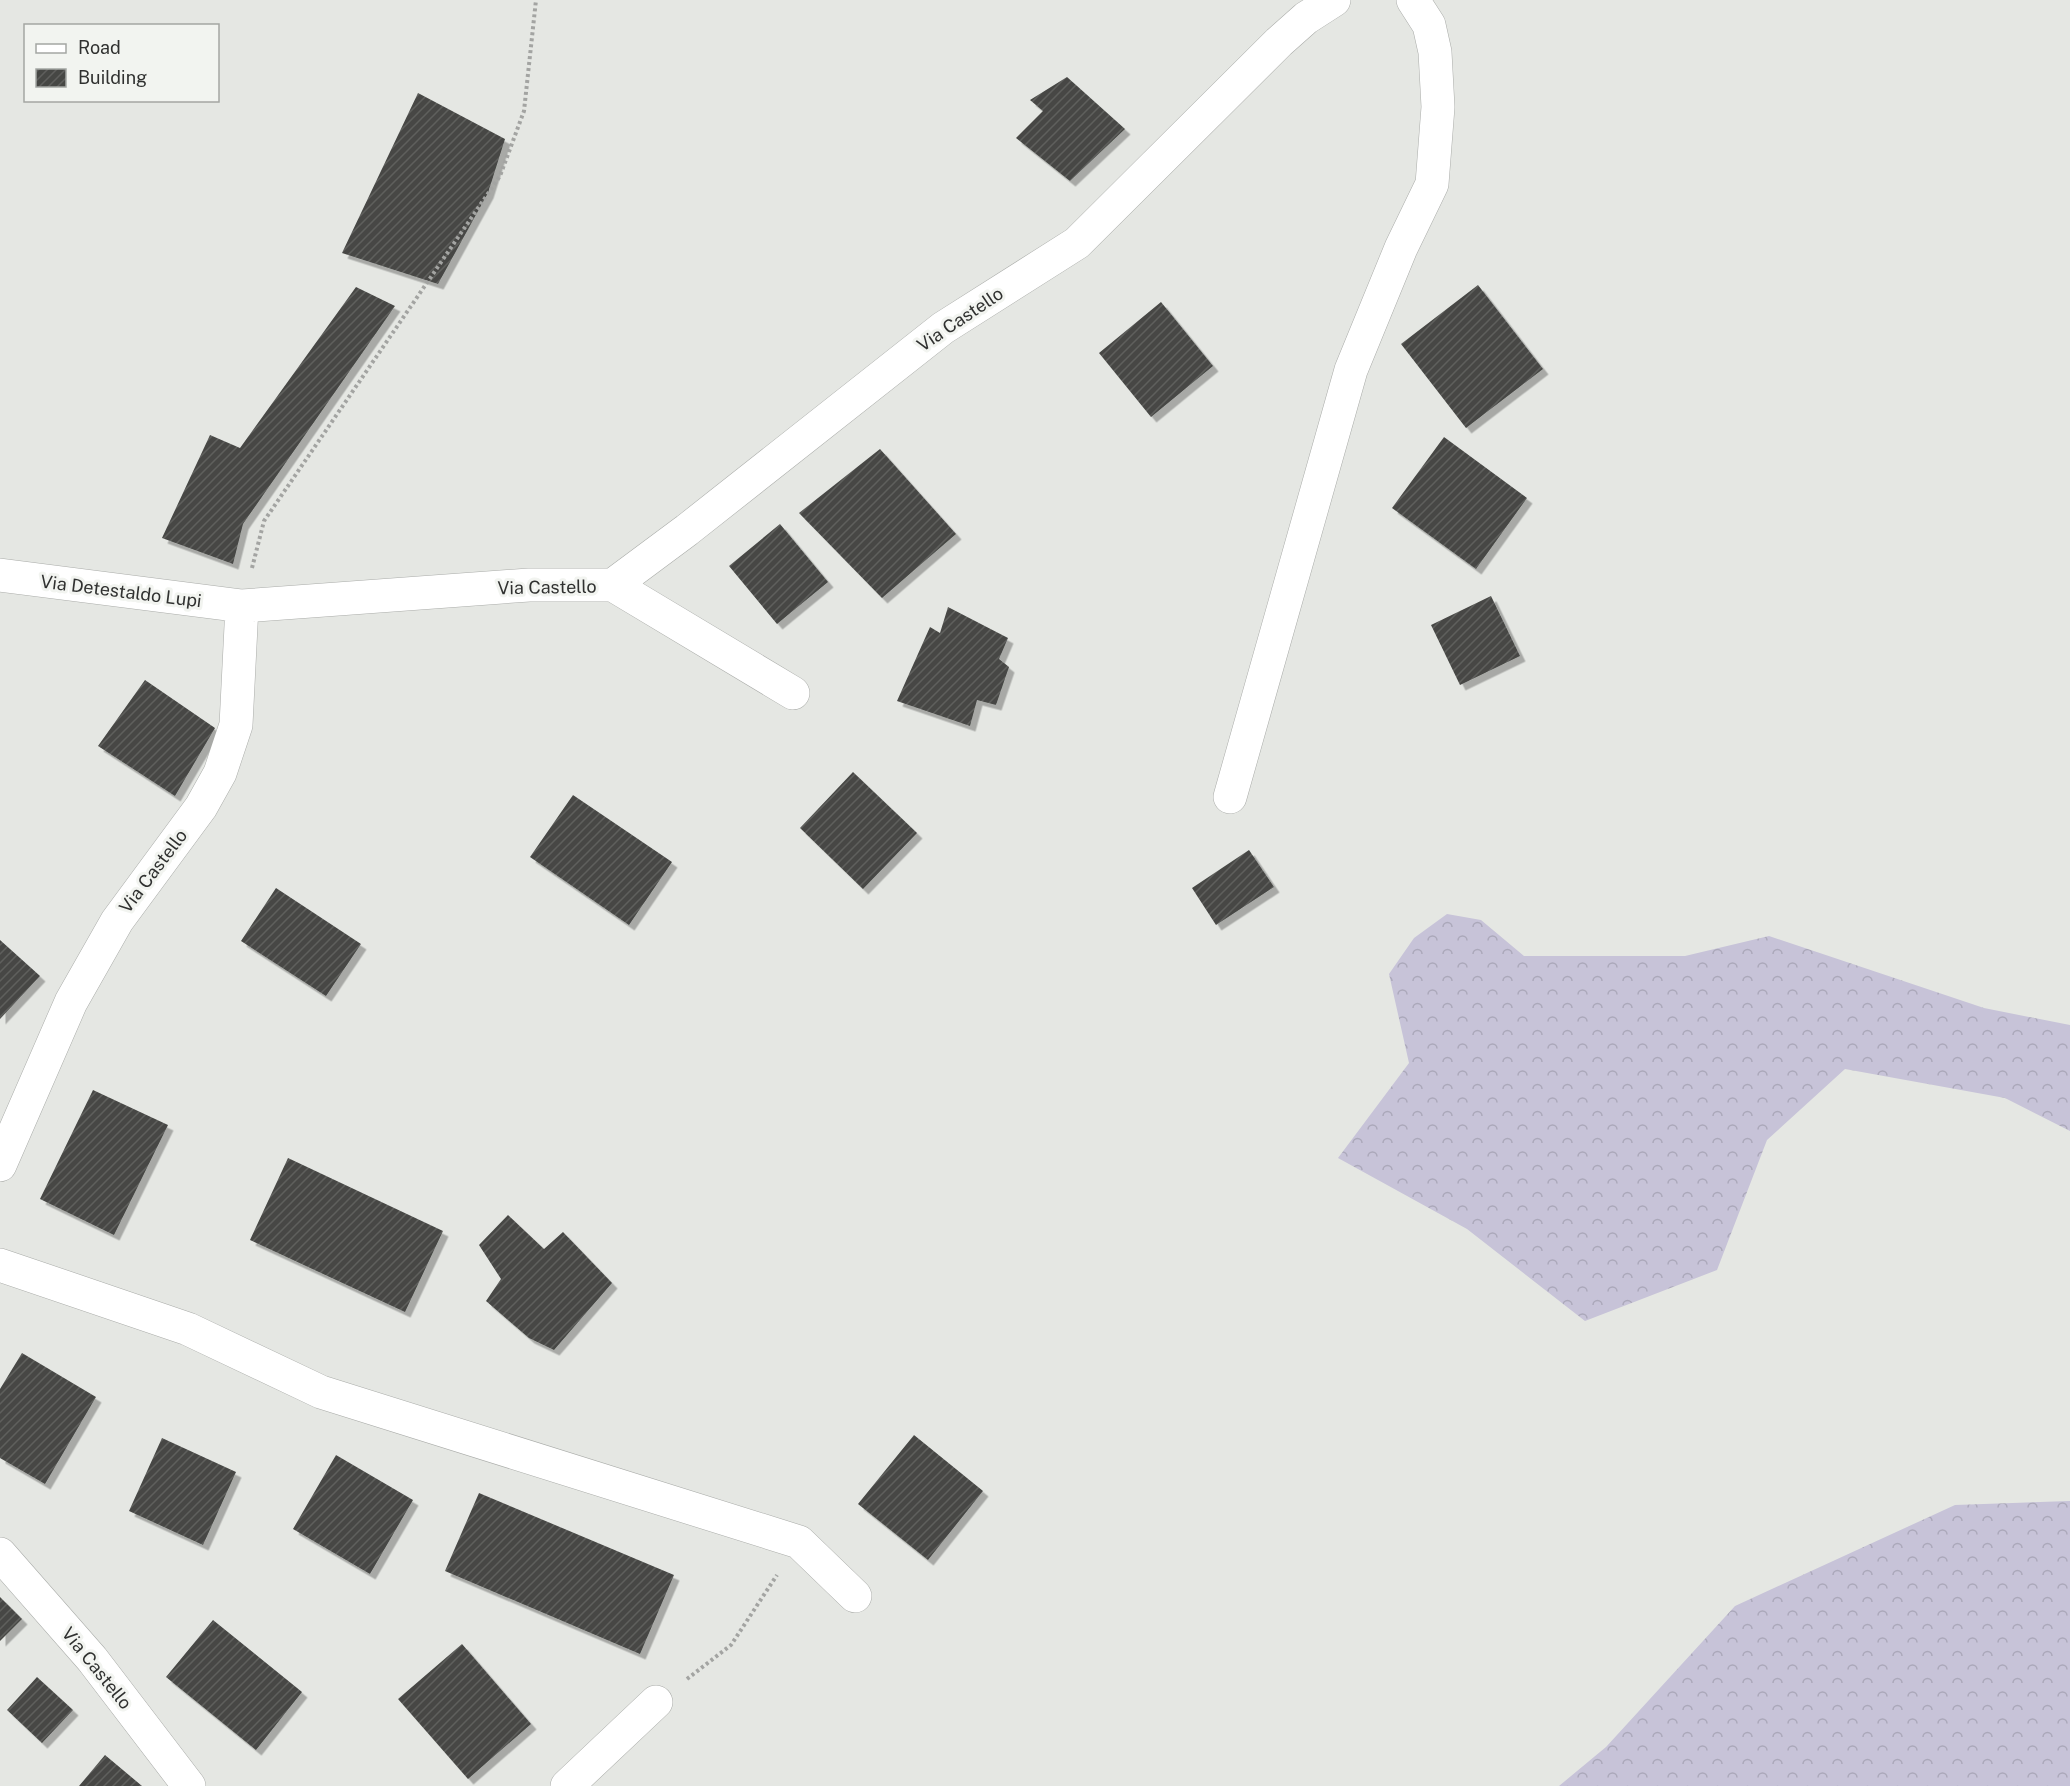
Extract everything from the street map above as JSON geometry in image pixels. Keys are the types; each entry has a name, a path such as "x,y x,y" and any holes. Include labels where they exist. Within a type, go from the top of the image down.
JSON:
{"street":[{"name":"Via Castello","path":"0,1165 71,1002 117,921 201,807 220,773 236,725 242,606 529,585 613,585 687,530 943,328 1077,243 1279,42 1306,18 1334,0"},
{"path":"1230,797 1351,370 1401,248 1432,183 1438,107 1435,52 1429,25 1413,0"},
{"name":"Via Detestaldo Lupi","path":"0,575 242,606"},
{"path":"613,585 793,693"},
{"path":"0,1265 188,1329 321,1392 799,1542 855,1596"},
{"name":"Via Castello","path":"0,1554 92,1659 189,1786"},
{"path":"567,1786 656,1702"}],"path":[{"path":"242,606 264,521 500,176 524,111 536,0"},
{"path":"656,1702 731,1645 799,1542"}],"green space":[{"path":"1447,914 1481,920 1524,956 1685,956 1769,936 1984,1008 2070,1025 2070,1131 2005,1098 1845,1069 1767,1140 1717,1270 1585,1321 1467,1229 1338,1158 1409,1063 1389,974 1414,938"},
{"path":"2070,1501 2070,1786 1559,1786 1606,1747 1735,1606 1955,1505"}],"building":[{"path":"1067,77 1125,129 1070,181 1016,138 1043,111 1030,100"},
{"path":"418,93 505,139 488,193 438,284 342,253"},
{"path":"1478,285 1543,369 1466,428 1401,344"},
{"path":"356,287 395,306 243,524 233,564 162,538 210,435 240,448"},
{"path":"1161,302 1213,366 1151,417 1099,353"},
{"path":"1444,437 1527,498 1476,569 1392,508"},
{"path":"880,449 956,534 882,598 799,513"},
{"path":"780,524 828,582 777,624 729,566"},
{"path":"1491,596 1520,656 1460,685 1431,625"},
{"path":"948,607 1008,638 999,659 1009,667 996,705 977,700 970,726 897,701 930,627 940,633"},
{"path":"145,680 215,728 175,796 98,746"},
{"path":"853,772 917,833 863,889 800,828"},
{"path":"573,795 672,862 629,925 530,857"},
{"path":"1249,850 1274,887 1216,925 1192,888"},
{"path":"276,888 361,944 326,996 241,941"},
{"path":"0,940 40,976 0,1019"},
{"path":"93,1090 168,1125 114,1235 40,1199"},
{"path":"288,1158 443,1231 405,1312 250,1240"},
{"path":"508,1215 544,1249 563,1232 612,1283 554,1350 529,1338 486,1301 501,1279 479,1245"},
{"path":"22,1353 96,1397 45,1484 0,1458 0,1389"},
{"path":"914,1435 983,1491 928,1560 858,1504"},
{"path":"162,1438 236,1472 203,1545 129,1511"},
{"path":"336,1455 413,1500 370,1574 293,1529"},
{"path":"479,1493 674,1575 640,1654 445,1571"},
{"path":"0,1597 22,1619 0,1641"},
{"path":"213,1620 302,1692 256,1750 166,1677"},
{"path":"462,1644 531,1724 468,1779 398,1699"},
{"path":"37,1677 73,1710 42,1743 7,1710"},
{"path":"105,1755 142,1786 79,1786"}]}
